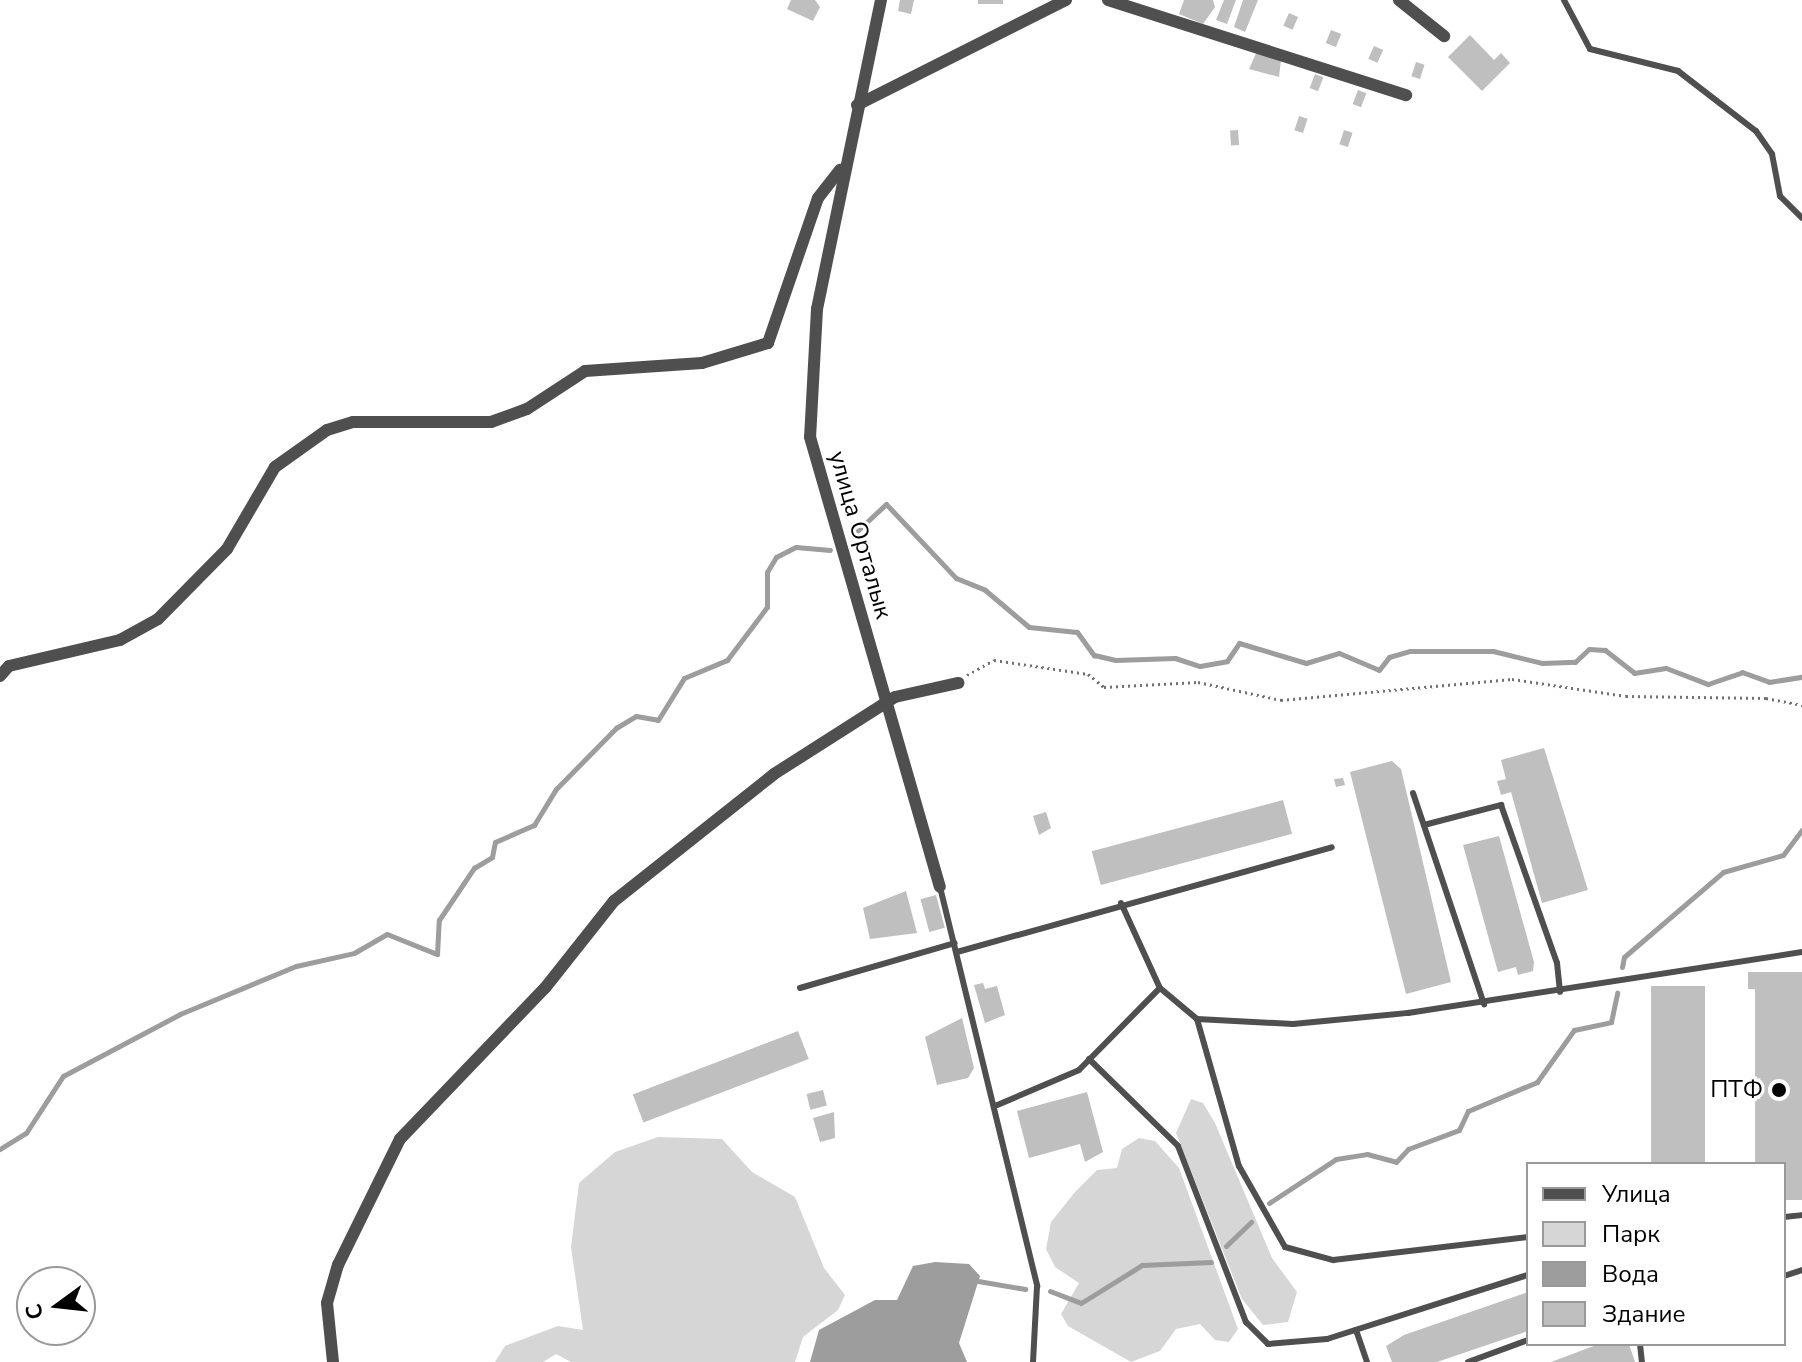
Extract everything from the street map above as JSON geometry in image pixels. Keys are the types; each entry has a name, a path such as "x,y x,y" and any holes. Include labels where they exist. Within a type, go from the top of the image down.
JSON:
{"street":[{"name":"улица Орталык","path":"881,0 840,170 811,352 810,437 940,887"},
{"path":"857,105 1066,0"},
{"path":"1108,0 1406,95"},
{"path":"1399,0 1444,36"},
{"path":"0,653 4,671 120,640 158,619 227,549 275,467 327,430 353,422 491,422 527,409 585,371 702,363 768,343 818,198 840,170"},
{"path":"333,1362 327,1303 338,1265 400,1139 545,988 614,901 774,774 888,702 958,683"}],"lane":[{"path":"1564,0 1590,49 1678,71 1756,131 1772,154 1780,196 1802,218"},
{"path":"1413,793 1484,1004"},
{"path":"1424,825 1501,805 1557,963 1560,992"},
{"path":"957,952 1121,903 1332,847"},
{"path":"940,887 1037,1286 1033,1362"},
{"path":"1121,903 1160,988 1197,1019 1239,1166 1285,1247 1333,1260 1526,1237"},
{"path":"800,988 955,943"},
{"path":"1197,1019 1293,1024 1484,1004 1802,952"},
{"path":"995,1106 1059,1083 1089,1059 1160,988"},
{"path":"1089,1059 1178,1146 1256,1337 1278,1349 1356,1330 1526,1276"},
{"path":"1356,1330 1367,1362"},
{"path":"1468,1362 1526,1341"}],"path":[{"path":"958,683 994,660 1088,674 1104,687 1198,682 1281,700 1512,679 1626,696 1766,698 1802,705"}],"green space":[{"path":"1191,1099 1203,1103 1215,1123 1272,1258 1297,1292 1288,1322 1263,1325 1242,1299 1176,1133"},
{"path":"658,1137 722,1139 752,1172 795,1197 824,1268 845,1295 838,1310 803,1337 795,1362 571,1362 556,1354 543,1362 495,1362 505,1346 558,1326 583,1330 571,1247 579,1183 615,1152"},
{"path":"1139,1138 1155,1141 1179,1168 1238,1329 1229,1342 1215,1340 1200,1324 1176,1329 1160,1351 1131,1362 1068,1326 1061,1314 1079,1283 1055,1267 1046,1249 1051,1222 1075,1192 1097,1170 1117,1168 1122,1149"}],"water":[{"path":"935,1262 969,1264 980,1276 959,1343 967,1362 810,1362 819,1330 875,1300 897,1300 913,1266"}],"building":[{"path":"791,0 815,0 820,7 813,21 787,9"},
{"path":"900,0 914,0 911,14 898,11"},
{"path":"978,0 1003,0 1003,4 978,4"},
{"path":"1184,0 1213,0 1215,7 1203,24 1179,14"},
{"path":"1224,0 1236,0 1227,24 1216,20"},
{"path":"1243,0 1258,0 1245,32 1234,27"},
{"path":"1289,13 1298,17 1292,30 1283,26"},
{"path":"1331,30 1341,34 1336,47 1326,43"},
{"path":"1470,35 1494,60 1501,53 1510,63 1482,91 1448,57"},
{"path":"1374,46 1383,50 1377,63 1368,59"},
{"path":"1258,49 1281,60 1279,77 1249,69"},
{"path":"1416,62 1425,65 1420,79 1411,76"},
{"path":"1315,74 1323,77 1318,91 1310,88"},
{"path":"1358,90 1366,93 1361,107 1353,104"},
{"path":"1299,116 1308,119 1303,133 1294,130"},
{"path":"1238,130 1239,145 1231,146 1230,131"},
{"path":"1344,130 1353,133 1348,147 1339,144"},
{"path":"1544,748 1588,890 1542,903 1511,792 1501,795 1497,781 1506,779 1501,760"},
{"path":"1392,761 1401,769 1451,982 1406,994 1350,772"},
{"path":"1343,778 1345,785 1336,787 1334,779"},
{"path":"1283,800 1292,834 1101,885 1092,851"},
{"path":"1046,812 1051,828 1039,835 1033,816"},
{"path":"1499,836 1534,962 1533,971 1518,975 1516,967 1498,972 1463,845"},
{"path":"906,891 917,933 870,939 863,908"},
{"path":"936,895 945,928 929,932 921,899"},
{"name":"ПТФ","path":"1748,972 1802,972 1802,1200 1786,1200 1786,1162 1755,1162 1755,989 1748,989"},
{"path":"983,983 985,989 997,986 1005,1015 985,1023 974,985"},
{"name":"ПТФ","path":"1651,986 1705,986 1705,1162 1651,1162"},
{"path":"962,1018 974,1068 968,1078 937,1085 925,1037"},
{"path":"798,1031 809,1059 644,1122 633,1094"},
{"path":"823,1090 827,1106 810,1110 807,1094"},
{"path":"1087,1092 1103,1152 1085,1162 1080,1144 1029,1158 1017,1111"},
{"path":"834,1112 835,1138 820,1142 813,1118"},
{"path":"1526,1293 1526,1332 1437,1362 1392,1362 1386,1346 1404,1335"},
{"path":"1594,1346 1630,1346 1635,1362 1551,1362"}],"waterway":[{"path":"856,532 886,504 956,578 985,590 1029,627 1077,632 1094,655 1115,660 1175,658 1200,666 1227,661 1239,643 1306,663 1339,653 1379,670 1389,657 1410,651 1493,651 1542,663 1575,662 1589,649 1605,650 1634,673 1666,668 1708,684 1742,672 1769,682 1802,677"},
{"path":"0,1149 26,1133 63,1076 180,1014 296,966 354,953 387,934 437,954 439,920 474,868 492,857 495,842 534,825 556,789 616,728 636,716 658,720 684,678 727,660 767,607 767,572 776,557 796,547 830,550"},
{"path":"1622,967 1624,957 1723,872 1783,855 1802,830"},
{"path":"1269,1203 1336,1159 1367,1154 1396,1162 1408,1149 1459,1130 1468,1111 1537,1082 1574,1030 1611,1022 1617,993"},
{"path":"1226,1246 1251,1222"},
{"path":"1050,1291 1081,1303 1142,1265 1211,1262"},
{"path":"978,1281 1025,1289"}],"place":[{"name":"ПТФ","path":"1779,1090"}]}
